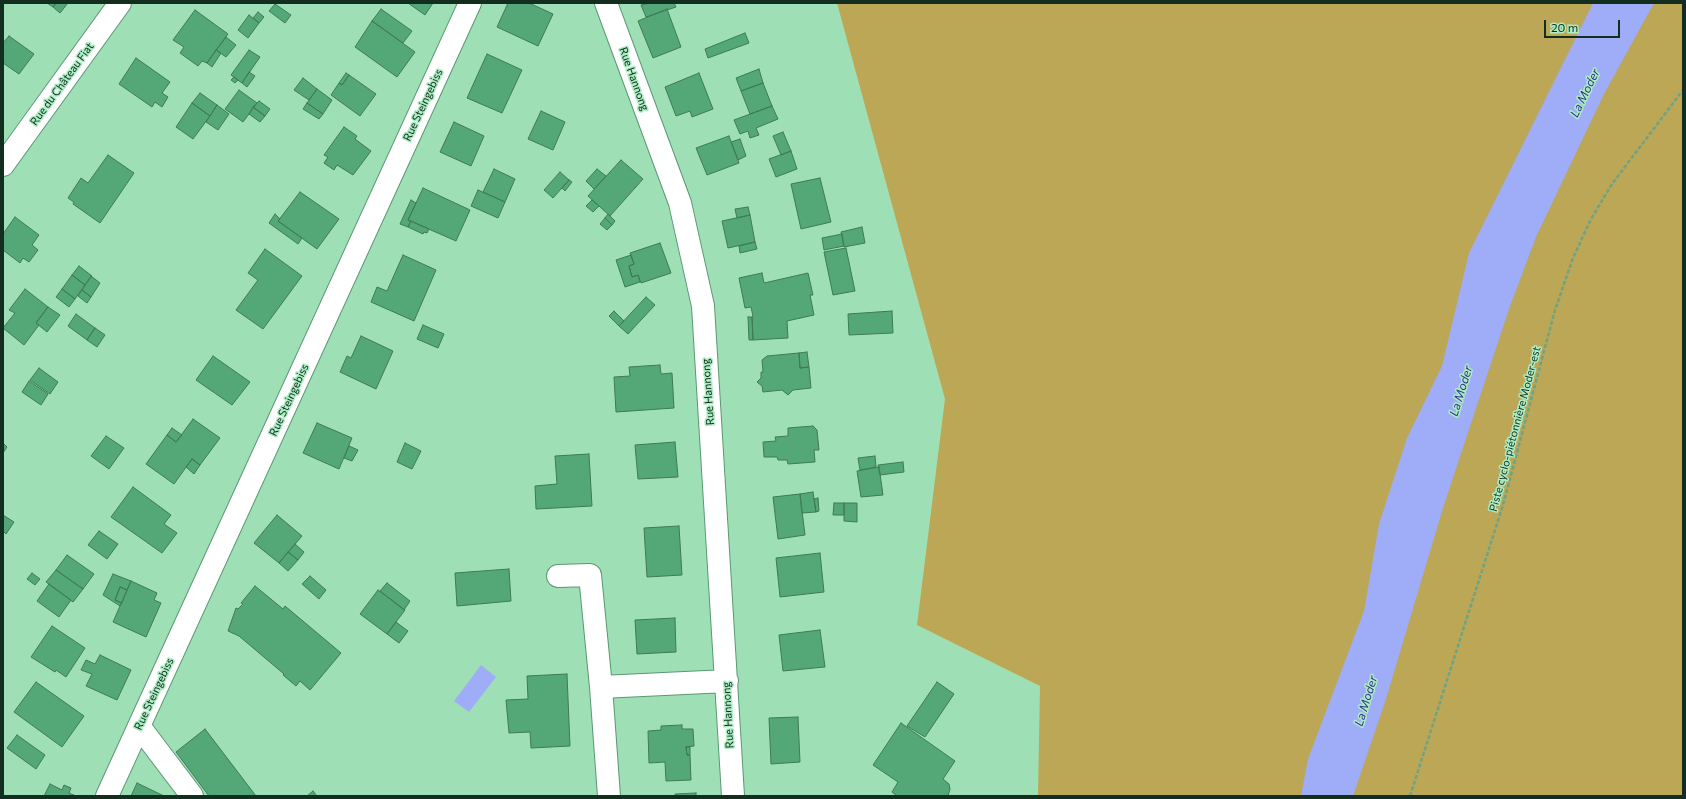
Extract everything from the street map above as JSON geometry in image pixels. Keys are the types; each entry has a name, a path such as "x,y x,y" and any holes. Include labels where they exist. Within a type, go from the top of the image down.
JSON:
{"street":[{"name":"Rue du Château Fiat","path":"3,165 120,3"},
{"name":"Rue Steingebiss","path":"107,796 470,3"},
{"name":"Rue Hannong","path":"606,3 680,203 703,306 733,796"},
{"path":"558,576 590,575 601,687 609,796"},
{"path":"601,687 726,681"},
{"path":"139,726 192,796"}],"path":[{"name":"Piste cyclo-piétonnière Moder-est","path":"1410,796 1503,505 1555,310 1573,258 1591,219 1612,184 1683,90"}],"shaded area":[{"path":"837,3 1683,3 1683,796 1038,796 1040,686 917,625 945,399"}],"water":[{"name":"La Moder","path":"1593,3 1654,3 1604,94 1536,237 1509,309 1443,508 1386,699 1353,796 1301,796 1308,759 1364,611 1379,524 1407,438 1442,366 1469,253"},
{"path":"481,665 496,677 469,712 454,701"}],"building":[{"path":"47,3 56,3 53,7"},
{"path":"56,3 68,3 60,13 53,7"},
{"path":"408,3 433,3 425,15"},
{"path":"508,3 529,3 553,14 538,46 497,27"},
{"path":"650,3 674,3 676,7 646,17 641,5"},
{"path":"275,4 291,15 285,23 269,11"},
{"path":"381,9 412,31 403,43 372,21"},
{"path":"667,9 681,47 653,58 638,21"},
{"path":"195,10 228,34 207,63 202,61 198,66 180,53 184,47 173,40"},
{"path":"258,12 264,17 259,23 253,18"},
{"path":"249,15 259,23 248,38 238,30"},
{"path":"372,21 415,52 397,77 355,47"},
{"path":"745,33 749,43 708,58 705,49"},
{"path":"9,36 34,54 19,74 3,63 3,43"},
{"path":"226,37 236,45 226,57 216,50"},
{"path":"216,50 221,53 212,67 207,63"},
{"path":"249,50 260,57 242,83 231,75"},
{"path":"487,54 522,70 502,113 467,98"},
{"path":"136,58 170,82 162,93 168,97 162,107 155,102 152,107 119,84"},
{"path":"759,69 763,83 741,91 736,78"},
{"path":"249,72 255,76 247,87 242,83"},
{"path":"346,73 349,75 342,85 339,83"},
{"path":"699,73 713,109 692,117 690,111 676,116 665,87"},
{"path":"349,75 376,94 360,116 331,95 339,83 342,85"},
{"path":"234,77 238,80 235,83 231,80"},
{"path":"303,78 317,89 309,100 294,90"},
{"path":"763,83 772,106 750,114 741,91"},
{"path":"317,89 332,100 323,114 307,103"},
{"path":"239,90 257,103 243,122 225,109"},
{"path":"200,93 217,105 210,116 192,103"},
{"path":"259,101 270,109 265,116 253,107"},
{"path":"192,103 210,116 193,139 176,127"},
{"path":"307,103 323,114 319,119 303,109"},
{"path":"217,105 229,114 218,130 206,122"},
{"path":"772,106 778,119 756,128 759,135 750,138 748,131 740,134 734,120"},
{"path":"253,107 265,116 260,122 249,114"},
{"path":"541,111 565,122 553,150 528,139"},
{"path":"454,122 484,136 471,166 440,152"},
{"path":"344,127 357,136 355,139 371,151 353,175 337,165 334,170 324,163 328,157 324,155"},
{"path":"783,132 791,151 781,155 773,136"},
{"path":"729,136 739,163 707,175 696,148"},
{"path":"740,139 746,156 738,160 731,142"},
{"path":"791,151 797,169 776,177 769,159"},
{"path":"108,155 134,173 100,223 73,204 74,202 68,198 81,178 88,183"},
{"path":"621,160 643,179 610,216 588,196"},
{"path":"494,169 515,179 505,202 483,192"},
{"path":"597,169 606,176 594,189 586,181"},
{"path":"560,172 569,180 553,198 544,190"},
{"path":"820,178 831,222 801,229 791,184"},
{"path":"569,180 572,182 565,191 562,188"},
{"path":"423,188 470,210 456,241 408,220"},
{"path":"478,190 505,202 498,218 471,206"},
{"path":"300,192 339,219 317,249 278,221"},
{"path":"411,200 416,203 408,220 411,221 408,227 400,224"},
{"path":"592,200 599,206 593,212 586,206"},
{"path":"748,207 750,215 737,218 735,209"},
{"path":"275,214 280,219 278,221 302,238 298,244 269,223"},
{"path":"608,214 615,221 612,225 605,218"},
{"path":"750,215 755,242 728,248 722,221"},
{"path":"15,217 39,235 32,245 38,250 29,262 23,258 20,263 3,250 3,234"},
{"path":"605,218 612,225 607,230 600,224"},
{"path":"411,221 429,229 427,233 424,232 423,234 408,227"},
{"path":"862,227 865,243 844,247 841,232"},
{"path":"842,234 844,246 824,250 822,238"},
{"path":"755,242 757,249 740,253 739,246"},
{"path":"660,243 671,273 641,283 638,275 632,277 629,266 634,264 630,253"},
{"path":"846,248 855,291 833,295 824,252"},
{"path":"265,249 302,276 263,329 236,310 258,280 248,273"},
{"path":"403,255 436,270 414,321 371,302 377,287 387,291"},
{"path":"631,255 634,264 629,266 632,277 638,275 640,282 625,287 616,260"},
{"path":"79,266 92,276 85,285 72,275"},
{"path":"762,273 764,283 808,273 813,295 810,295 814,315 787,321 788,338 753,340 753,316 751,307 745,308 739,278"},
{"path":"72,275 85,285 75,299 62,289"},
{"path":"91,276 100,283 91,297 82,290"},
{"path":"25,289 48,307 36,323 39,325 24,345 3,328 15,313 9,310"},
{"path":"62,289 75,299 69,307 56,297"},
{"path":"82,290 91,297 87,303 78,296"},
{"path":"646,297 655,305 628,334 619,326"},
{"path":"48,307 60,315 47,332 36,323"},
{"path":"614,311 624,321 619,326 609,316"},
{"path":"892,311 893,333 849,335 848,314"},
{"path":"76,314 95,328 87,340 68,326"},
{"path":"748,317 752,317 753,340 749,340"},
{"path":"423,325 444,334 438,348 417,339"},
{"path":"95,328 105,335 97,347 87,340"},
{"path":"361,336 393,351 376,389 340,372 347,356 351,358"},
{"path":"807,352 809,367 800,368 799,353"},
{"path":"799,353 800,368 809,367 811,388 793,390 788,395 782,390 763,392 762,386 757,382 761,378 761,372 763,372 762,360 767,356"},
{"path":"213,356 250,382 232,405 196,380"},
{"path":"660,365 661,374 672,373 674,408 616,412 614,377 630,376 629,367"},
{"path":"39,368 58,382 50,394 30,380"},
{"path":"29,381 48,394 41,405 22,392"},
{"path":"193,419 220,438 200,465 192,459 174,484 146,464 167,435 176,442"},
{"path":"317,423 352,438 339,469 303,453"},
{"path":"813,426 817,430 819,450 814,450 815,462 788,464 787,460 778,460 777,457 764,457 763,442 776,441 775,437 788,436 788,428"},
{"path":"172,428 182,435 176,442 167,435"},
{"path":"106,436 124,448 109,469 91,456"},
{"path":"675,442 678,477 638,479 635,445"},
{"path":"3,443 7,447 3,453"},
{"path":"405,443 421,451 412,469 397,462"},
{"path":"349,446 358,450 352,461 344,458"},
{"path":"589,454 592,506 536,509 535,486 557,484 555,456"},
{"path":"875,456 876,467 860,470 858,458"},
{"path":"192,459 200,465 194,474 186,467"},
{"path":"903,462 904,472 880,475 878,465"},
{"path":"879,467 883,495 861,497 857,471"},
{"path":"133,487 171,515 164,524 177,533 162,553 111,517"},
{"path":"813,492 816,512 802,513 800,494"},
{"path":"800,494 805,535 778,539 773,497"},
{"path":"818,498 819,511 816,512 814,499"},
{"path":"834,503 844,503 844,515 833,515"},
{"path":"844,503 857,503 857,522 844,521"},
{"path":"3,515 14,522 6,534 3,531"},
{"path":"277,515 302,536 279,563 254,543"},
{"path":"679,526 682,575 647,577 644,528"},
{"path":"99,531 118,544 107,559 88,545"},
{"path":"295,544 304,552 298,560 288,552"},
{"path":"288,552 298,560 288,571 279,563"},
{"path":"820,553 824,592 780,597 776,558"},
{"path":"67,555 94,574 83,589 56,570"},
{"path":"509,569 511,601 457,606 455,573"},
{"path":"56,570 83,589 73,602 46,582"},
{"path":"32,573 40,579 35,585 27,579"},
{"path":"113,574 131,581 127,590 120,587 115,600 122,603 120,606 103,595"},
{"path":"310,576 326,590 319,599 302,584"},
{"path":"131,581 157,593 154,600 161,603 146,637 113,622"},
{"path":"387,583 410,601 404,610 380,591"},
{"path":"49,584 71,600 59,617 37,601"},
{"path":"255,586 283,609 285,606 341,653 310,690 300,681 296,686 239,636 228,631 236,608 238,609 243,604 241,603"},
{"path":"120,587 127,590 122,603 115,600"},
{"path":"378,590 405,610 387,634 360,614"},
{"path":"675,618 676,652 637,654 635,620"},
{"path":"396,622 408,631 399,643 387,634"},
{"path":"52,626 85,648 66,677 31,657"},
{"path":"820,630 825,667 783,671 779,635"},
{"path":"100,655 131,670 117,700 86,686 92,674 81,670 86,660 95,664"},
{"path":"567,674 570,746 531,748 530,732 509,733 506,700 528,699 527,676"},
{"path":"36,682 84,716 62,747 14,712"},
{"path":"937,682 954,694 925,737 907,726"},
{"path":"798,717 800,762 771,764 769,718"},
{"path":"901,723 955,761 943,779 949,784 950,789 948,796 897,796 892,792 898,782 873,765"},
{"path":"682,725 682,729 693,729 694,746 686,747 687,755 690,755 691,780 666,781 665,762 649,763 648,731 661,730 661,726"},
{"path":"205,729 256,796 209,796 176,752"},
{"path":"17,735 45,755 36,769 7,748"},
{"path":"686,747 690,747 690,755 687,755"},
{"path":"137,783 164,796 131,796"},
{"path":"50,784 62,790 64,785 71,788 69,793 76,796 44,796"},
{"path":"313,791 317,796 307,796"},
{"path":"696,793 696,796 675,796 675,794"}]}
